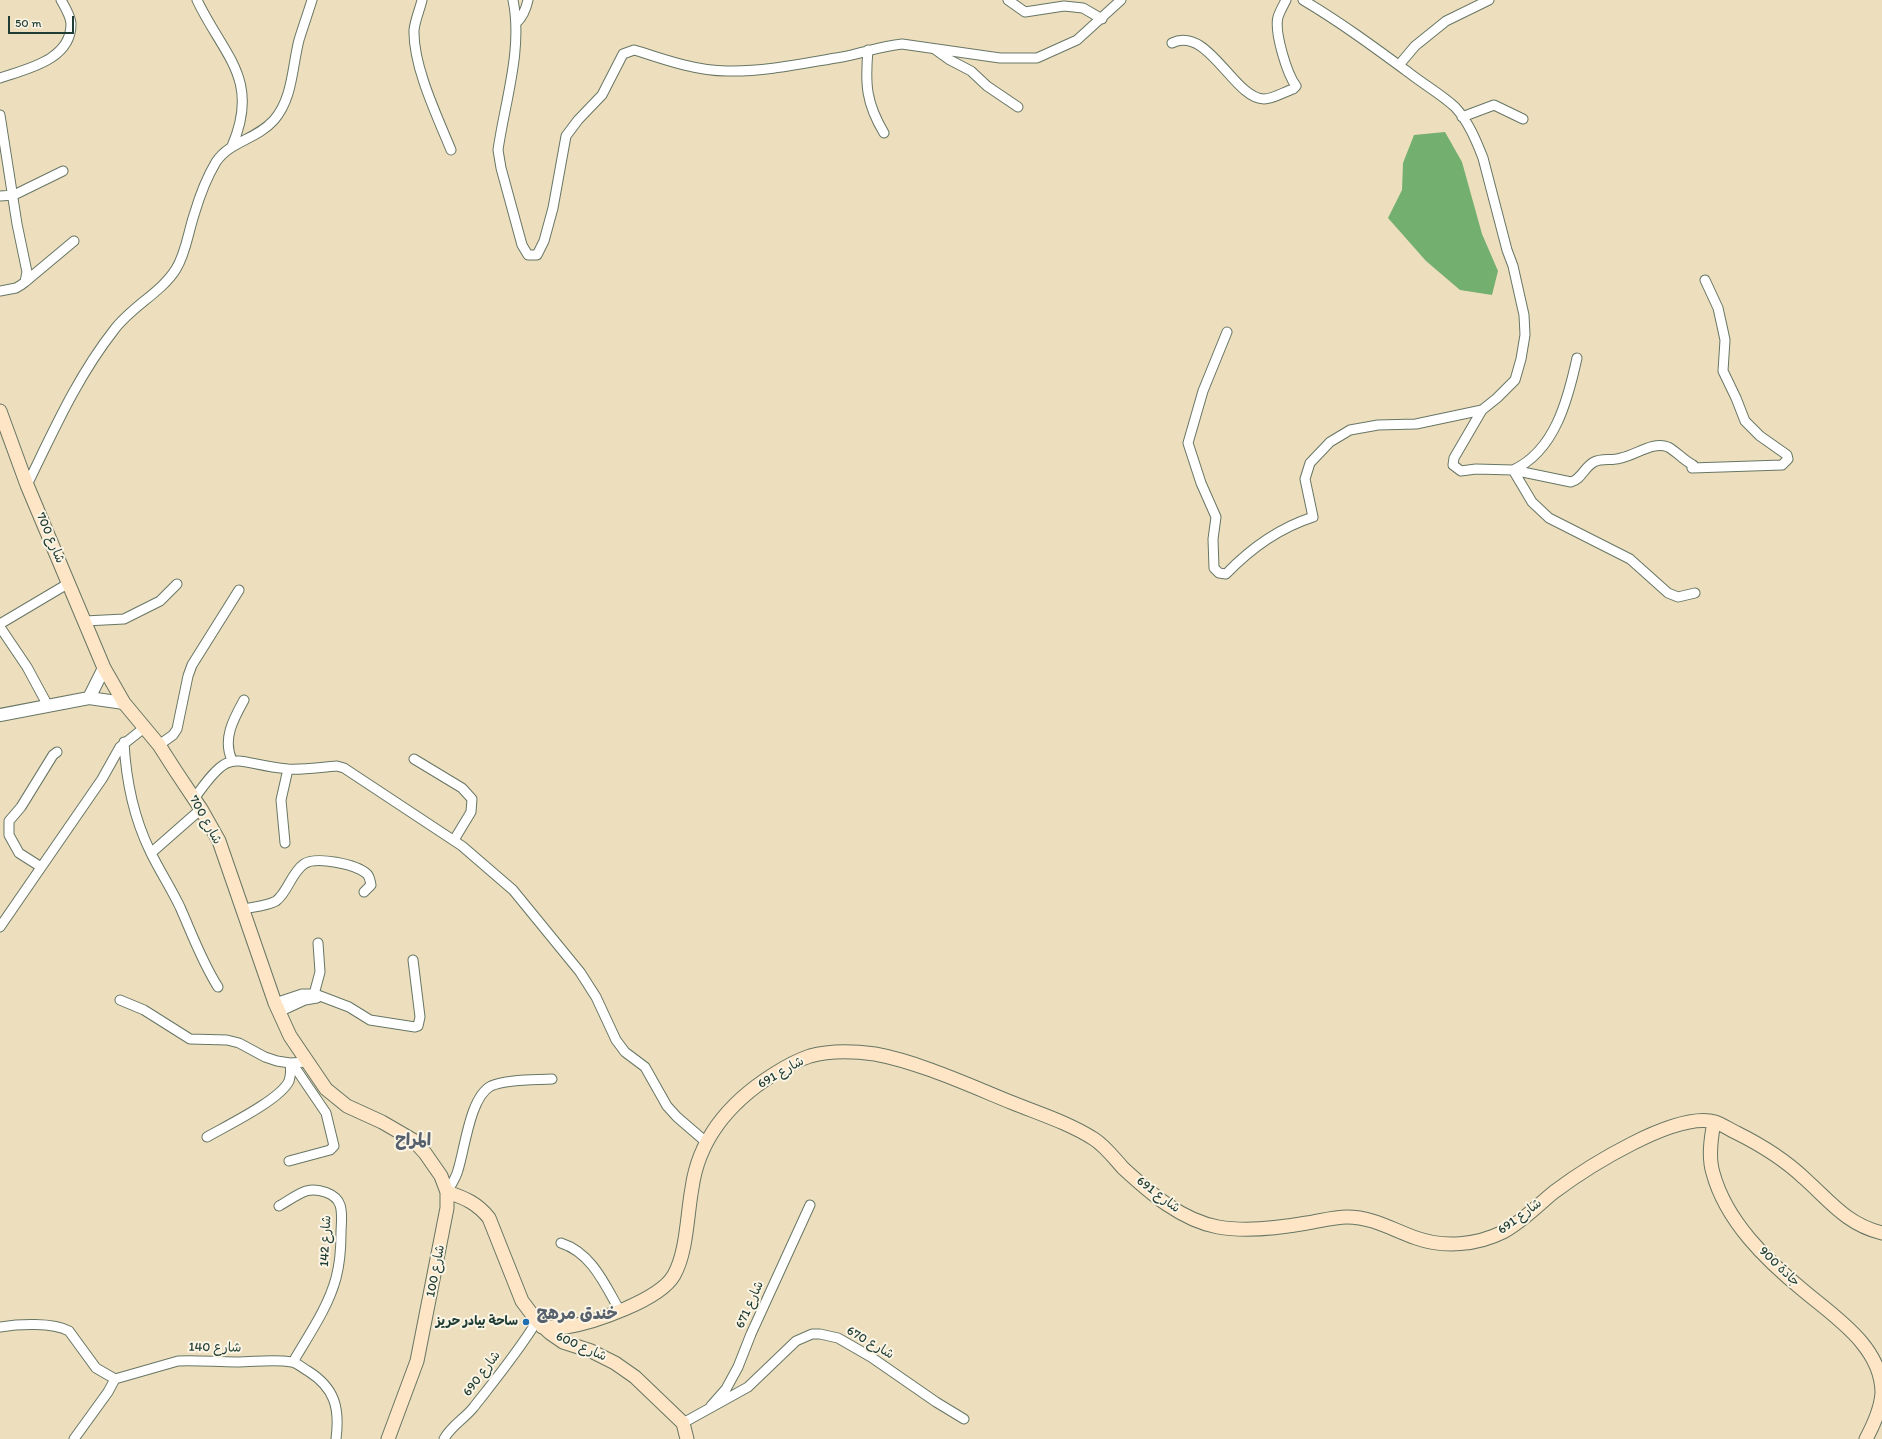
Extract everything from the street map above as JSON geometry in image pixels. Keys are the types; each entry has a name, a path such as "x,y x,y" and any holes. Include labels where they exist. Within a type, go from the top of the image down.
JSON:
{"main road":[{"name":"شارع 700","path":"0,411 27,485 104,668 124,703 159,745 198,804 218,841 277,1008 290,1036 326,1089 347,1106 382,1122 413,1140 441,1176 447,1192"},
{"name":"شارع 691","path":"539,1324 565,1327 620,1311 654,1294 666,1285 674,1275 686,1234 692,1184 698,1160 706,1142 719,1120 737,1101 784,1068 810,1056 849,1051 877,1055 964,1083 1066,1124 1098,1141 1151,1193 1189,1218 1219,1227 1251,1229 1287,1226 1344,1217 1360,1218 1375,1221 1429,1242 1466,1244 1491,1238 1507,1230 1559,1189 1594,1166 1664,1128 1691,1122 1714,1122 1772,1152 1801,1175 1843,1216 1859,1225 1882,1234"},
{"name":"جادة 900","path":"1714,1122 1710,1141 1712,1172 1734,1221 1776,1267 1804,1292 1832,1313 1859,1339 1873,1358 1880,1376 1882,1393 1878,1410 1866,1439"},
{"name":"شارع 600","path":"447,1192 467,1198 480,1207 489,1218 522,1301 539,1324 563,1342 592,1351 615,1363 635,1377 683,1423"},
{"name":"شارع 100","path":"388,1439 419,1354 444,1230 447,1208 447,1192"},
{"path":"683,1423 687,1439"}],"street":[{"path":"0,78 36,67 50,58 61,48 68,37 71,22 61,0"},
{"path":"197,0 207,20 228,52 240,78 242,91 242,112 238,133 232,146"},
{"path":"27,485 61,415 98,351 128,313 168,280 177,268 183,255 194,213 212,170 224,153 232,146 256,136 274,119 281,109 290,85 299,41 312,0"},
{"path":"422,0 414,29 417,55 431,100 451,150"},
{"path":"513,0 516,23 516,39 498,150 501,168 522,245 528,255 533,256 537,255 544,241 553,208 566,136 578,120 602,95 623,54 634,50 692,66 727,71 805,63 902,44 1000,58 1037,58 1077,40 1102,19 1121,0"},
{"path":"516,23 526,9 528,0"},
{"path":"1008,0 1025,12 1064,6 1083,8 1102,19"},
{"path":"1172,43 1177,41 1188,41 1202,47 1249,92 1263,99 1270,97 1296,86 1284,62 1278,31 1278,18 1286,0"},
{"path":"1303,0 1328,14 1399,65 1455,108 1475,138 1483,158 1507,250 1513,266 1524,314 1525,335 1521,359 1515,380 1497,398 1482,410 1454,458 1454,465 1460,471 1476,469 1513,470 1571,482 1576,480 1592,462 1621,458 1651,447 1661,446 1673,450 1680,458 1693,465 1692,468 1775,466 1786,463 1788,459 1787,455 1760,436 1745,421 1736,398 1724,376 1722,371 1724,340 1722,326 1718,308 1705,280"},
{"path":"1399,65 1415,46 1446,21 1489,0"},
{"path":"934,48 950,60 971,71 988,86 1018,107"},
{"path":"868,50 866,83 872,112 884,134"},
{"path":"1462,117 1494,105 1523,119"},
{"path":"0,115 14,195 17,224 26,262 27,272 25,282"},
{"path":"0,196 14,195 63,171"},
{"path":"0,291 16,288 25,282 74,241"},
{"path":"1227,332 1203,391 1188,443 1201,483 1216,517 1214,568 1219,573 1226,574 1244,556 1294,523 1313,517 1305,479 1310,463 1330,442 1350,430 1378,425 1416,424 1482,410"},
{"path":"1513,470 1526,464 1533,458 1555,426 1569,394 1577,358"},
{"path":"1513,470 1532,502 1549,518 1630,559 1668,593 1678,597 1695,593"},
{"path":"0,624 69,583"},
{"path":"85,621 124,619 160,601 178,584"},
{"path":"159,745 173,735 177,729 187,681 192,665 239,590"},
{"path":"0,627 27,667 47,704"},
{"path":"89,698 104,668"},
{"path":"0,715 47,704 89,698 124,703"},
{"path":"232,760 229,752 228,736 230,727 244,700"},
{"path":"0,927 102,779 118,750 124,742 144,728"},
{"path":"124,742 126,774 136,818 151,853 166,879 205,964 218,987"},
{"path":"41,867 19,853 9,835 9,821 21,807 53,754 58,752"},
{"path":"414,759 462,788 472,799 471,812 454,840"},
{"path":"151,853 198,804 216,770 232,760 246,761 288,769 337,766 344,768 454,840 513,890 540,921 588,984 616,1040 625,1052 645,1067 667,1106 677,1117 706,1142"},
{"path":"285,843 281,800 288,769"},
{"path":"243,909 270,903 277,899 299,868 309,862 337,862 361,870 370,879 371,885 364,892"},
{"path":"316,997 320,965 318,943"},
{"path":"277,1008 316,997 342,1004 370,1020 415,1027 418,1026 420,1017 413,960"},
{"path":"120,1000 156,1017 186,1037 195,1040 232,1041 265,1058 291,1063 307,1062"},
{"path":"207,1137 270,1100 282,1090 288,1082 291,1073 291,1063"},
{"path":"289,1161 330,1150 334,1146 326,1113 291,1063"},
{"path":"447,1192 457,1172 476,1102 482,1092 497,1084 552,1078"},
{"name":"شارع 142","path":"279,1206 300,1194 312,1190 329,1194 338,1200 341,1212 341,1252 336,1279 324,1306 293,1362"},
{"name":"شارع 671","path":"708,1410 726,1389 738,1367 751,1334 810,1205"},
{"path":"561,1243 572,1247 594,1266 620,1311"},
{"name":"شارع 690","path":"444,1439 449,1429 472,1410 527,1337 539,1324"},
{"path":"0,1327 41,1326 64,1328 69,1331 96,1368 114,1379 108,1392 74,1439"},
{"name":"شارع 670","path":"683,1423 748,1388 796,1341 812,1334 820,1334 838,1338 871,1357 936,1402 964,1419"},
{"name":"شارع 140","path":"114,1379 178,1361 293,1362"},
{"path":"293,1362 326,1384 332,1394 337,1414 336,1439"}],"green space":[{"path":"1445,132 1462,162 1482,234 1498,271 1492,295 1460,290 1426,261 1388,218 1402,190 1403,163 1414,135"}],"place":[{"name":"ساحة بيادر حريز","path":"526,1322"}],"district":[{"name":"المراح","path":"413,1141"},
{"name":"خندق مرهج","path":"577,1315"}]}
